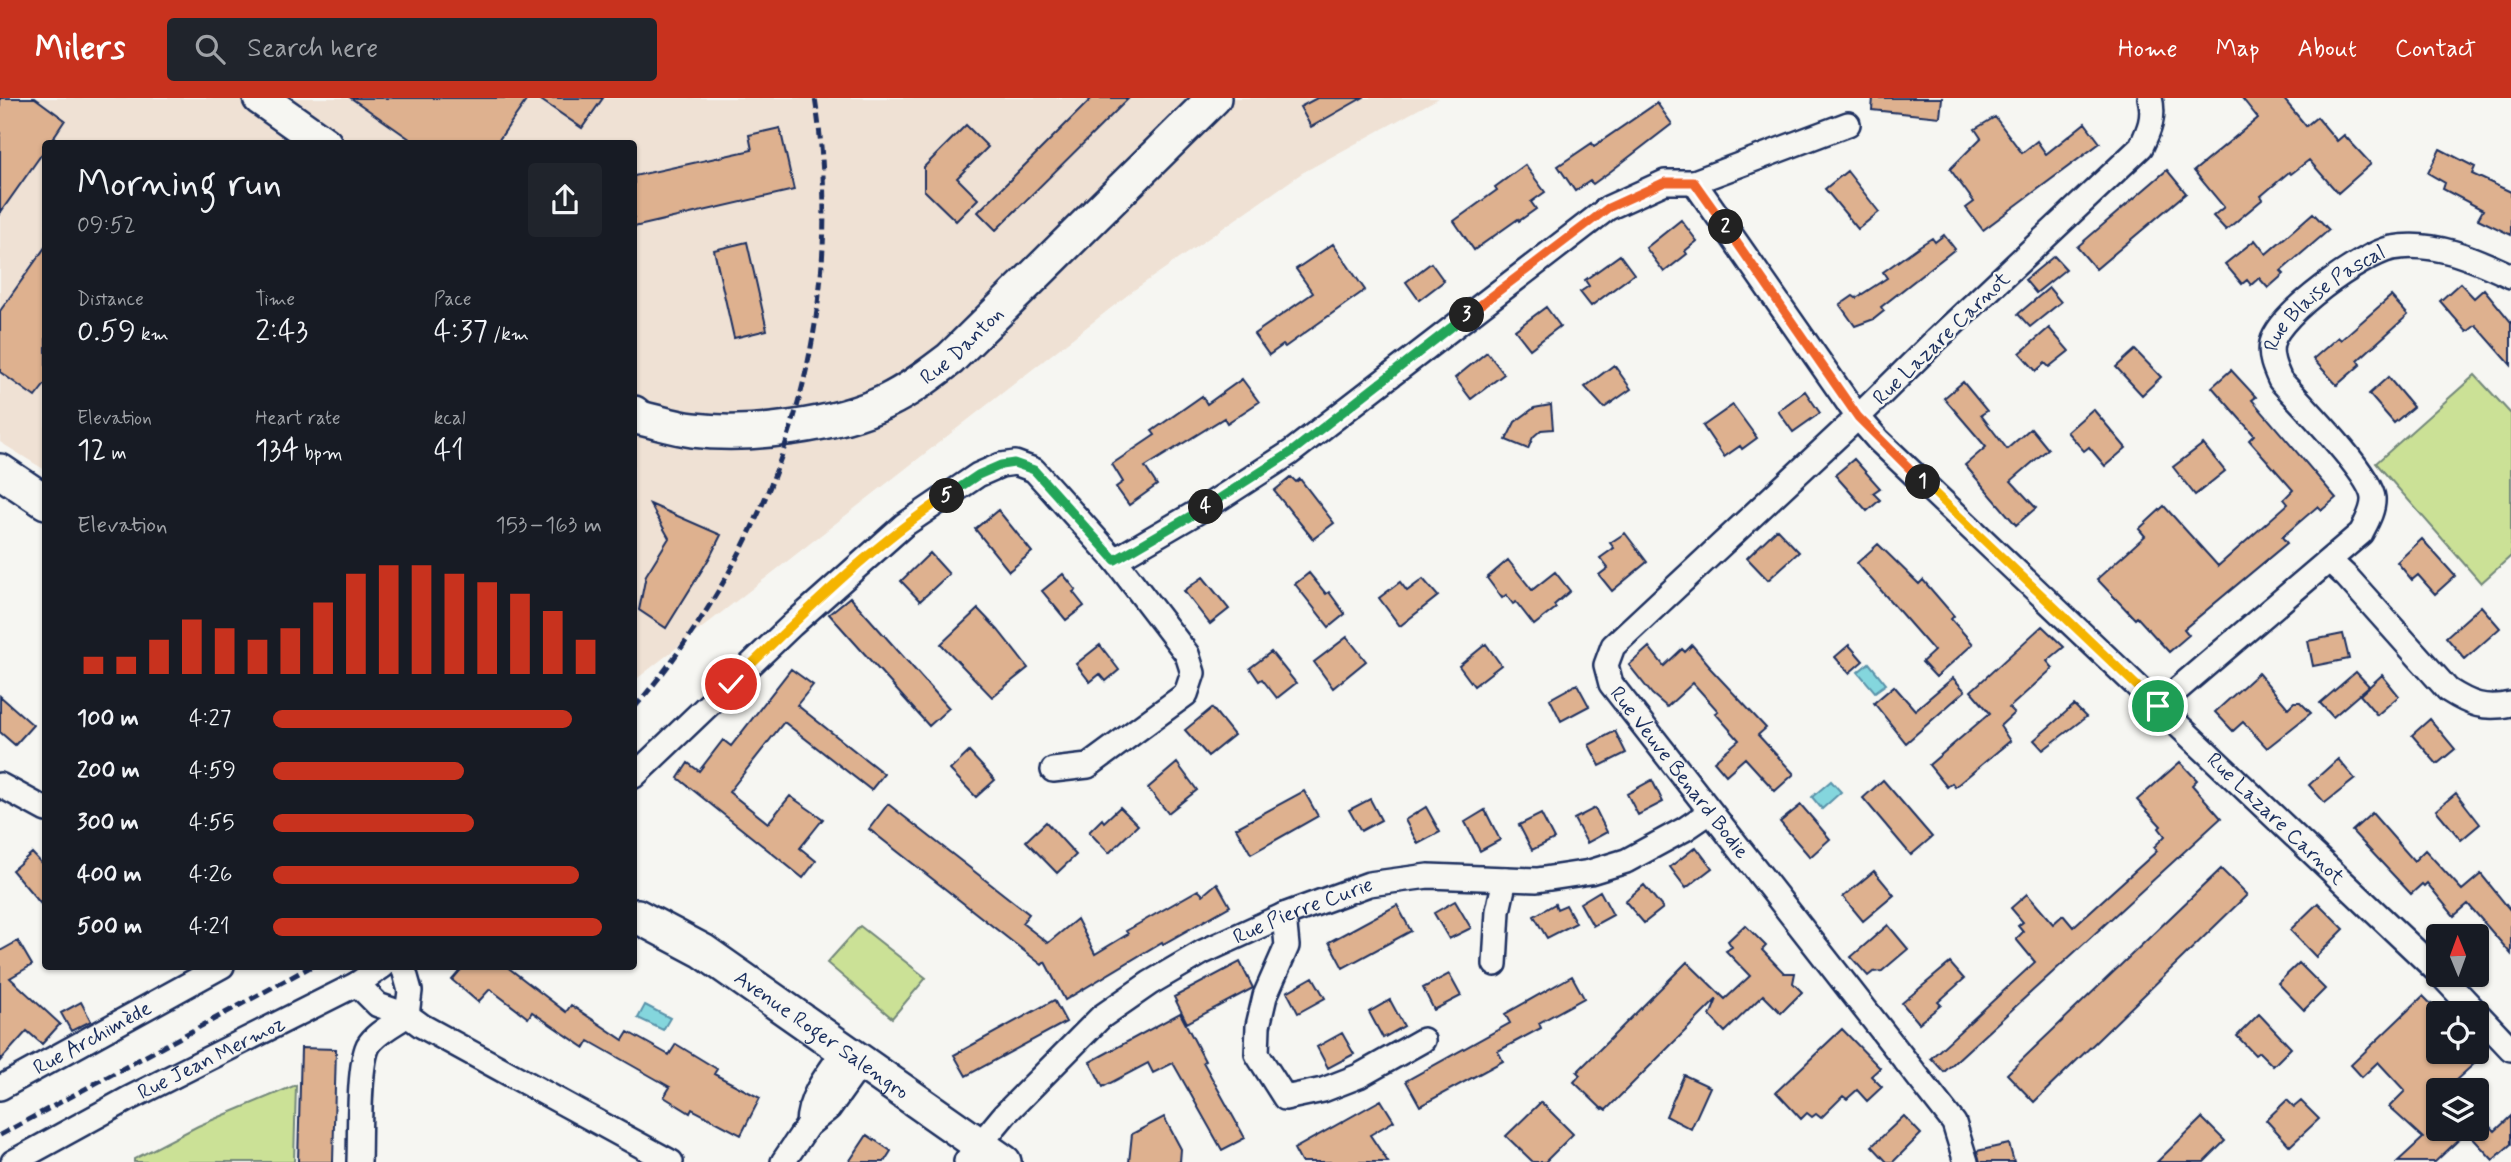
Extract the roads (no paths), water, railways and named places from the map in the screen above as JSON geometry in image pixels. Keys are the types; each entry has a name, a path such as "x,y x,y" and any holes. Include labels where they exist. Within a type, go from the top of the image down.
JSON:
{"street":[{"path":"260,98 319,140"},
{"name":"Rue Danton","path":"637,416 692,430 754,431 834,420 888,401 919,383 950,359 1214,98"},
{"name":"Rue Lazare Carnot","path":"2150,98 2150,128 2141,148 1858,417 1878,440 2426,961"},
{"path":"1115,560 1211,504 1290,453 1608,208 1665,182 1694,182 1848,124"},
{"path":"1694,182 1858,417"},
{"name":"Rue Blaise Pascal","path":"2158,706 2330,561 2361,533 2370,515 2373,497 2363,475 2280,380 2273,363 2272,344 2280,327 2329,281 2361,260 2393,248 2433,248 2474,259 2511,276"},
{"name":"Rue Veuve Benard Bodie","path":"1858,417 1613,646 1606,666 1611,684 1954,1123 1966,1162"},
{"path":"637,773 792,625 904,525 978,475 1001,465 1014,463 1034,470 1115,560 1186,654 1193,673 1186,694 1088,766 1053,769"},
{"path":"0,471 42,499"},
{"path":"2330,561 2448,690 2469,703 2488,706 2511,704"},
{"path":"0,785 42,808"},
{"name":"Rue Pierre Curie","path":"979,1157 1006,1114 1101,1017 1150,983 1203,952 1284,915 1369,884 1428,876 1537,880 1590,872 1626,861 1685,830 1710,812"},
{"path":"1495,964 1498,911 1506,879"},
{"path":"1284,915 1287,946 1265,996 1258,1026 1257,1054 1285,1098 1323,1090 1359,1076 1423,1040"},
{"name":"Avenue Roger Salengro","path":"637,917 693,967 848,1065 979,1157"},
{"name":"Rue Archimède","path":"0,1088 215,970"},
{"name":"Rue Jean Mermoz","path":"13,1162 128,1099 357,984 377,970"},
{"path":"359,1162 363,1069 368,1047 374,1038 407,1015 410,991 403,970"},
{"path":"357,984 378,1005 407,1015 422,1026 671,1162"},
{"name":"Rue Lazare Carnot","path":"2452,987 2511,1049"},
{"path":"783,1162 808,1125 808,1111 848,1065"}],"water":[{"path":"1869,663 1886,684 1875,692 1858,672"},
{"path":"1831,781 1841,792 1822,809 1812,797"},
{"path":"645,1005 670,1018 663,1030 638,1018"}],"railway":[{"path":"637,704 685,642 729,573 765,499 792,423 812,344 822,263 823,181 815,98"},
{"path":"0,1135 305,970"}]}
